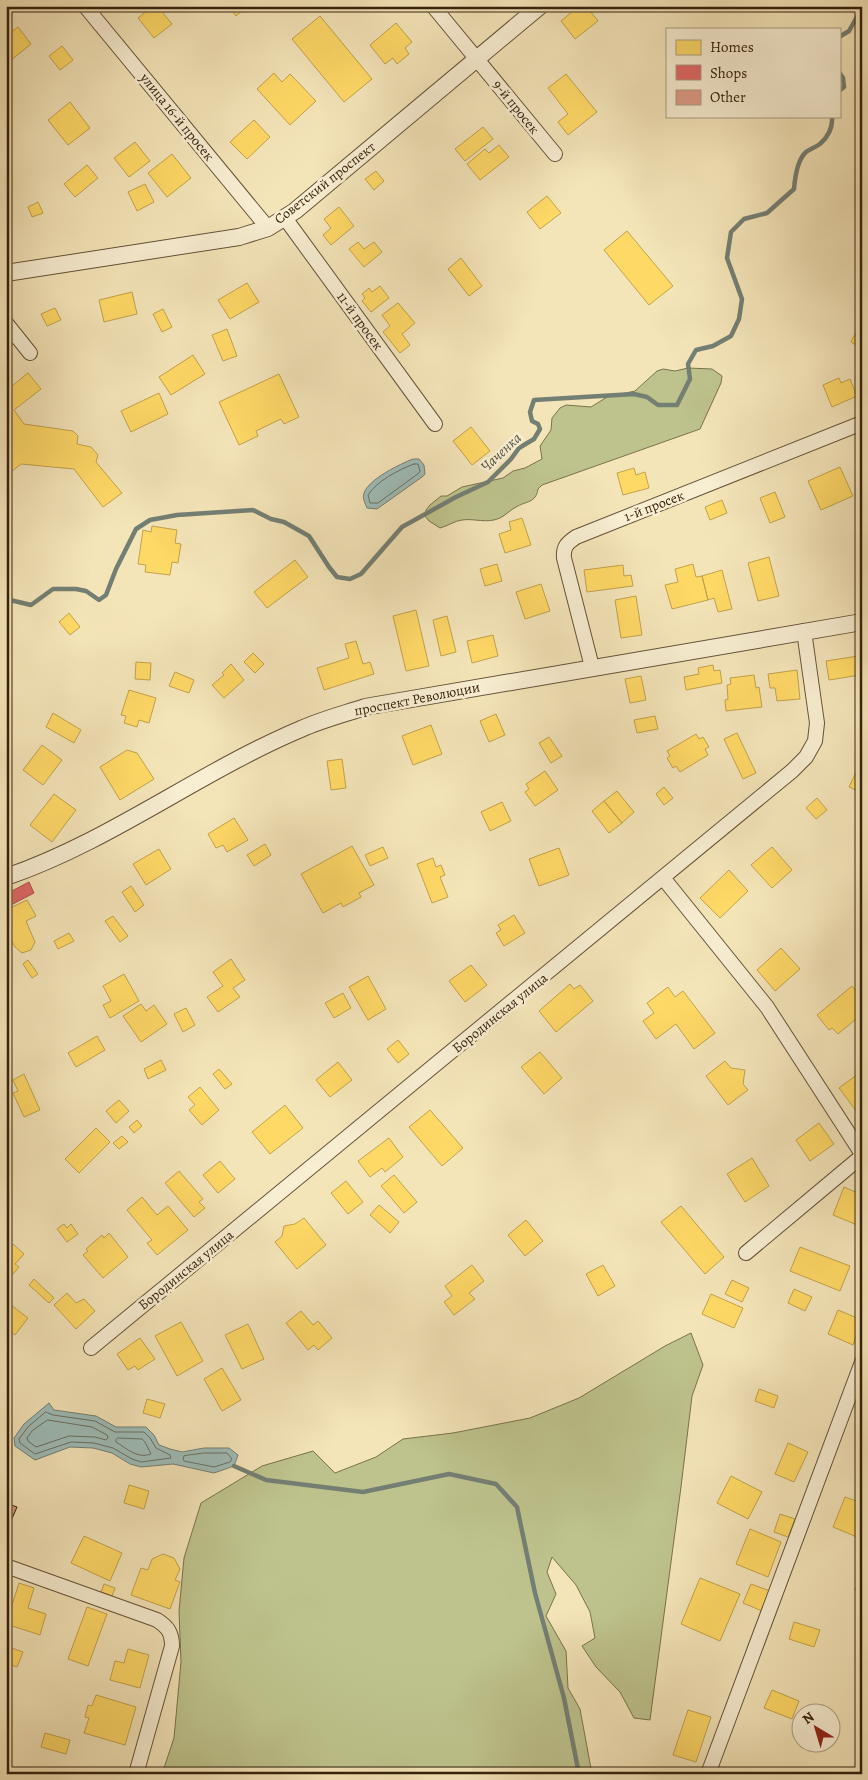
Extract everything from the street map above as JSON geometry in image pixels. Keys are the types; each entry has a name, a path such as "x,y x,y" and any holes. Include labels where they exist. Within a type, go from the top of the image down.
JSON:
{"street":[{"name":"улица 16-й просек","path":"86,6 268,228"},
{"name":"9-й просек","path":"433,6 555,154"},
{"name":"Советский проспект","path":"6,273 239,237 268,228 285,218 478,60 540,6"},
{"name":"11-й просек","path":"285,218 435,424"},
{"path":"6,324 30,353"},
{"name":"1-й просек","path":"592,667 564,558 567,543 576,537 862,423"},
{"name":"проспект Революции","path":"6,877 38,866 85,844 247,755 301,728 365,707 862,622"},
{"name":"Бородинская улица","path":"92,1348 664,879 806,757 815,740 816,723 804,631"},
{"path":"664,879 767,1007 862,1155 746,1253"},
{"path":"708,1774 862,1362"},
{"path":"6,1566 157,1620 166,1626 172,1635 172,1646 136,1774"}],"green space":[{"path":"688,368 712,369 722,376 721,383 700,429 542,485 533,499 495,520 462,520 440,528 425,516 426,510 430,505 441,496 447,496 462,487 503,478 513,471 525,468 542,459 540,446 551,430 552,418 560,408 566,405 591,407 607,397 635,391 657,371 663,369 675,371"},
{"path":"691,1333 703,1365 692,1396 650,1720 634,1718 620,1692 596,1667 582,1646 595,1638 590,1612 576,1585 552,1557 547,1572 556,1594 546,1616 566,1651 568,1688 580,1709 592,1774 162,1774 174,1738 181,1662 179,1611 184,1558 201,1503 262,1466 313,1451 335,1473 376,1457 403,1439 453,1433 530,1418 579,1398 665,1346"}],"water":[{"path":"413,459 419,459 424,465 425,474 377,509 367,508 363,497 372,482 401,464"},
{"path":"49,1403 54,1410 96,1416 116,1427 146,1427 154,1435 159,1445 170,1449 182,1452 204,1448 229,1448 238,1455 234,1466 214,1473 173,1464 141,1467 130,1464 112,1453 93,1448 70,1447 35,1460 15,1446 14,1438 24,1424"}],"building: Homes":[{"path":"153,6 157,6 172,24 154,38 138,18"},
{"path":"228,6 248,6 236,16"},
{"path":"579,6 586,6 598,21 575,39 561,21"},
{"path":"320,16 372,79 344,102 292,39"},
{"path":"396,23 412,42 405,48 409,54 397,64 393,58 385,64 370,45"},
{"path":"18,27 31,44 10,61 6,57 6,36"},
{"path":"62,46 73,60 60,70 49,56"},
{"path":"274,73 282,82 290,74 316,101 290,125 257,89"},
{"path":"566,74 597,112 568,135 558,122 568,114 548,88"},
{"path":"70,102 90,128 68,145 48,120"},
{"path":"254,120 270,137 247,159 230,142"},
{"path":"483,127 493,139 465,161 455,149"},
{"path":"135,142 150,161 129,177 114,158"},
{"path":"499,145 509,157 480,180 467,164 485,149 489,153"},
{"path":"172,154 191,178 167,197 148,173"},
{"path":"87,165 98,178 75,197 64,184"},
{"path":"376,171 384,181 374,190 365,179"},
{"path":"145,184 154,202 137,211 128,192"},
{"path":"547,196 561,213 540,229 527,212"},
{"path":"38,202 43,213 32,217 28,207"},
{"path":"339,207 354,226 331,245 323,235 331,228 324,219"},
{"path":"627,231 673,286 649,305 604,250"},
{"path":"358,242 364,249 374,242 382,252 364,267 349,249"},
{"path":"461,258 482,286 469,296 448,269"},
{"path":"247,283 259,302 230,319 218,300"},
{"path":"380,286 389,298 371,312 362,301 365,298 362,294 369,288 372,292"},
{"path":"132,292 137,314 104,322 99,300"},
{"path":"398,303 415,323 402,334 410,345 400,353 383,332 390,326 382,315"},
{"path":"55,308 61,320 47,326 41,314"},
{"path":"163,309 172,327 162,332 153,314"},
{"path":"862,320 862,348 851,342"},
{"path":"227,329 237,356 223,361 212,335"},
{"path":"193,355 205,374 171,395 159,377"},
{"path":"28,373 41,389 14,410 24,424 73,431 78,436 77,444 91,447 98,455 96,462 122,493 103,507 74,469 21,464 6,476 6,388 7,390"},
{"path":"279,374 299,417 284,424 281,419 256,431 258,436 239,445 219,402"},
{"path":"839,378 841,383 850,379 857,396 832,407 823,385"},
{"path":"159,393 168,414 131,432 121,411"},
{"path":"471,427 490,451 472,465 453,441"},
{"path":"840,467 853,496 821,510 808,481"},
{"path":"634,468 636,475 645,472 649,488 623,495 617,473"},
{"path":"775,492 785,517 770,523 760,498"},
{"path":"722,500 727,513 710,520 705,507"},
{"path":"522,518 531,545 505,553 499,534 511,530 509,522"},
{"path":"152,526 177,530 175,543 181,544 178,563 172,562 170,575 145,572 146,565 138,564 143,530 151,532"},
{"path":"769,557 779,596 758,601 748,563"},
{"path":"295,560 308,577 267,608 254,592"},
{"path":"497,564 502,581 485,586 480,569"},
{"path":"693,564 696,577 702,576 708,600 672,609 665,585 678,582 675,569"},
{"path":"623,565 624,576 631,575 633,586 587,592 584,570"},
{"path":"722,570 732,609 718,612 714,598 708,600 702,576"},
{"path":"541,584 550,611 525,619 516,592"},
{"path":"636,596 642,635 621,638 615,600"},
{"path":"416,610 429,666 406,671 393,616"},
{"path":"69,613 80,627 70,635 59,622"},
{"path":"447,616 456,652 441,656 433,620"},
{"path":"493,635 498,656 472,663 467,641"},
{"path":"356,641 363,664 370,662 374,674 324,690 317,668 349,658 345,644"},
{"path":"253,653 264,664 255,673 244,662"},
{"path":"858,656 860,675 829,680 826,661"},
{"path":"136,662 151,663 150,680 135,679"},
{"path":"231,664 244,680 224,698 212,685 224,675 222,673"},
{"path":"713,665 714,671 720,670 722,683 686,690 684,677 699,674 698,668"},
{"path":"797,670 800,699 777,701 775,688 770,688 768,674"},
{"path":"175,672 194,680 189,693 169,686"},
{"path":"754,675 756,688 759,687 762,707 726,711 725,700 728,699 727,685 731,684 730,678"},
{"path":"641,676 646,700 630,703 625,679"},
{"path":"129,690 156,698 149,723 139,720 137,727 124,723 126,716 121,715"},
{"path":"53,713 81,730 74,743 46,727"},
{"path":"496,714 505,735 489,742 480,721"},
{"path":"655,716 658,729 637,733 634,720"},
{"path":"431,725 442,754 413,765 402,736"},
{"path":"737,733 756,773 743,779 724,739"},
{"path":"696,734 699,739 703,737 709,747 705,749 708,755 680,772 676,766 673,768 667,758 670,756 667,751"},
{"path":"549,737 562,756 551,763 539,743"},
{"path":"42,745 62,760 43,785 23,770"},
{"path":"127,750 137,753 154,779 120,800 100,767"},
{"path":"342,759 346,788 331,790 327,761"},
{"path":"862,760 862,793 849,787"},
{"path":"545,771 558,790 535,806 525,792 529,789 526,784"},
{"path":"664,787 673,798 664,805 656,794"},
{"path":"617,791 634,812 622,823 604,801"},
{"path":"54,794 76,810 52,842 30,825"},
{"path":"817,798 827,810 816,819 806,808"},
{"path":"604,801 622,823 609,833 592,811"},
{"path":"502,802 511,821 490,831 481,812"},
{"path":"234,818 248,840 227,852 223,845 216,848 208,834"},
{"path":"265,844 271,855 254,866 247,855"},
{"path":"352,846 374,885 359,893 361,897 343,907 341,903 323,913 301,874"},
{"path":"383,847 388,858 370,866 365,855"},
{"path":"772,847 792,870 772,888 751,865"},
{"path":"559,848 569,875 539,886 529,859"},
{"path":"159,849 171,869 146,885 133,864"},
{"path":"433,858 436,867 441,865 445,875 440,877 448,897 432,903 417,864"},
{"path":"729,870 748,891 720,918 700,898"},
{"path":"131,886 144,905 135,912 122,892"},
{"path":"27,900 36,916 26,921 35,942 31,950 22,953 15,947 6,929 6,910"},
{"path":"514,915 525,933 504,946 496,933 501,930 498,925"},
{"path":"113,916 128,936 120,942 105,921"},
{"path":"69,933 74,941 58,949 54,941"},
{"path":"781,948 800,969 775,991 757,970"},
{"path":"231,959 245,980 233,988 240,997 218,1012 207,997 223,986 213,972"},
{"path":"28,960 38,974 32,978 23,964"},
{"path":"471,965 487,985 465,1002 449,981"},
{"path":"124,974 139,1001 110,1018 103,1005 111,1001 103,986"},
{"path":"368,976 386,1009 368,1020 349,987"},
{"path":"570,984 574,989 580,985 593,1001 556,1032 539,1011"},
{"path":"852,986 862,999 862,1014 838,1034 832,1028 829,1030 817,1015"},
{"path":"668,987 675,997 683,991 715,1033 694,1049 676,1024 656,1039 643,1021 654,1013 647,1003"},
{"path":"343,993 351,1008 334,1018 325,1003"},
{"path":"141,1004 146,1011 154,1005 167,1024 141,1042 123,1016"},
{"path":"186,1008 195,1025 183,1032 174,1014"},
{"path":"862,1022 862,1034 856,1026"},
{"path":"97,1036 105,1050 76,1067 68,1053"},
{"path":"398,1040 409,1054 398,1063 387,1049"},
{"path":"540,1052 562,1078 544,1094 521,1067"},
{"path":"161,1060 166,1070 148,1079 144,1069"},
{"path":"725,1061 731,1068 745,1070 743,1084 748,1090 728,1105 706,1076"},
{"path":"338,1062 352,1080 330,1097 316,1080"},
{"path":"219,1069 232,1084 225,1089 213,1074"},
{"path":"862,1071 862,1109 857,1112 839,1088"},
{"path":"24,1074 40,1110 24,1117 13,1093 18,1091 13,1080"},
{"path":"200,1087 219,1110 202,1125 189,1110 195,1105 188,1097"},
{"path":"119,1100 129,1111 116,1123 106,1111"},
{"path":"285,1105 303,1128 270,1154 252,1132"},
{"path":"430,1110 463,1148 442,1166 409,1127"},
{"path":"137,1120 142,1126 134,1133 129,1127"},
{"path":"819,1123 834,1144 810,1161 796,1140"},
{"path":"96,1128 110,1142 79,1173 65,1159"},
{"path":"122,1136 128,1142 119,1149 113,1143"},
{"path":"389,1138 403,1157 385,1172 382,1168 370,1177 358,1161"},
{"path":"752,1158 769,1186 745,1202 727,1174"},
{"path":"220,1161 235,1179 218,1193 203,1175"},
{"path":"179,1171 203,1199 199,1202 205,1208 194,1217 165,1183"},
{"path":"394,1175 417,1202 404,1213 381,1186"},
{"path":"346,1181 363,1202 348,1214 331,1193"},
{"path":"844,1187 862,1195 862,1227 833,1215"},
{"path":"142,1197 157,1215 168,1206 188,1230 157,1255 147,1243 152,1240 127,1210"},
{"path":"379,1205 399,1222 390,1233 370,1215"},
{"path":"681,1206 724,1257 705,1274 661,1222"},
{"path":"304,1218 326,1245 297,1269 275,1242 282,1236 284,1226 295,1224"},
{"path":"526,1220 543,1241 525,1256 508,1235"},
{"path":"64,1224 67,1228 71,1224 78,1234 67,1242 57,1229"},
{"path":"109,1233 128,1257 103,1278 83,1255 88,1251 86,1249 102,1235 104,1238"},
{"path":"13,1244 24,1254 15,1264 19,1267 8,1280 6,1279 6,1252"},
{"path":"800,1247 850,1266 840,1291 790,1271"},
{"path":"472,1265 484,1281 469,1293 475,1299 454,1315 444,1302 452,1296 445,1286"},
{"path":"603,1265 615,1286 598,1296 586,1274"},
{"path":"34,1279 54,1298 49,1303 29,1285"},
{"path":"732,1280 749,1288 742,1302 725,1294"},
{"path":"794,1289 812,1297 805,1311 788,1303"},
{"path":"67,1293 76,1303 84,1299 95,1311 76,1329 54,1305"},
{"path":"711,1294 743,1308 734,1328 702,1314"},
{"path":"7,1302 28,1318 15,1335 6,1328"},
{"path":"838,1310 862,1320 853,1345 828,1334"},
{"path":"301,1311 313,1325 318,1321 332,1338 318,1350 314,1345 308,1350 286,1323"},
{"path":"181,1322 203,1361 177,1376 155,1336"},
{"path":"248,1324 264,1359 242,1369 225,1335"},
{"path":"140,1338 155,1359 138,1370 135,1366 128,1370 117,1354"},
{"path":"222,1368 241,1400 222,1411 204,1379"},
{"path":"759,1389 778,1396 774,1408 755,1401"},
{"path":"147,1399 165,1404 160,1418 143,1413"},
{"path":"788,1443 808,1452 794,1482 775,1474"},
{"path":"731,1476 762,1492 748,1519 717,1503"},
{"path":"129,1485 149,1491 144,1509 124,1503"},
{"path":"845,1497 862,1503 862,1525 857,1537 833,1527"},
{"path":"780,1514 795,1519 788,1537 774,1532"},
{"path":"750,1529 781,1542 768,1577 736,1564"},
{"path":"84,1536 122,1553 110,1581 71,1563"},
{"path":"163,1554 174,1558 180,1569 175,1580 180,1582 170,1609 131,1595 141,1568 148,1570 152,1559"},
{"path":"862,1576 862,1592 855,1590"},
{"path":"700,1578 740,1594 720,1641 681,1624"},
{"path":"19,1583 34,1588 28,1608 46,1614 40,1635 6,1624"},
{"path":"104,1584 115,1588 112,1596 101,1592"},
{"path":"751,1584 770,1591 762,1611 743,1603"},
{"path":"87,1607 107,1614 88,1666 68,1659"},
{"path":"794,1622 820,1630 814,1647 789,1639"},
{"path":"6,1646 23,1652 17,1667 6,1663"},
{"path":"128,1649 149,1655 140,1688 110,1680 115,1661 124,1663"},
{"path":"772,1690 799,1701 790,1702 790,1718 764,1708"},
{"path":"96,1695 136,1707 125,1745 84,1733 89,1718 85,1717 88,1705 92,1706"},
{"path":"688,1710 711,1717 696,1762 673,1755"},
{"path":"45,1733 70,1740 66,1754 41,1747"}],"building: Shops":[{"path":"29,882 34,893 9,906 6,894"}],"building: Other":[{"path":"6,1503 17,1507 11,1521 6,1519"}],"waterway":[{"name":"Чаченка","path":"840,36 849,31 862,8"},
{"name":"Чаченка","path":"840,74 843,78 844,87 840,90"},
{"name":"Чаченка","path":"6,599 31,605 53,589 76,589 86,591 99,600 106,595 116,569 136,529 150,520 177,515 253,510 271,519 284,522 309,536 337,577 350,579 361,574 402,527 456,497 488,482 519,448 534,439 540,429 538,424 532,421 530,412 534,400 634,394 647,397 658,405 677,405 690,379 688,364 696,350 713,346 731,336 739,319 742,299 727,258 731,232 744,219 767,213 794,189 800,159 806,152 820,144 825,138 831,128 832,118"},
{"path":"234,1466 266,1480 363,1492 449,1474 496,1484 517,1507 535,1593 564,1698 579,1774"}]}
